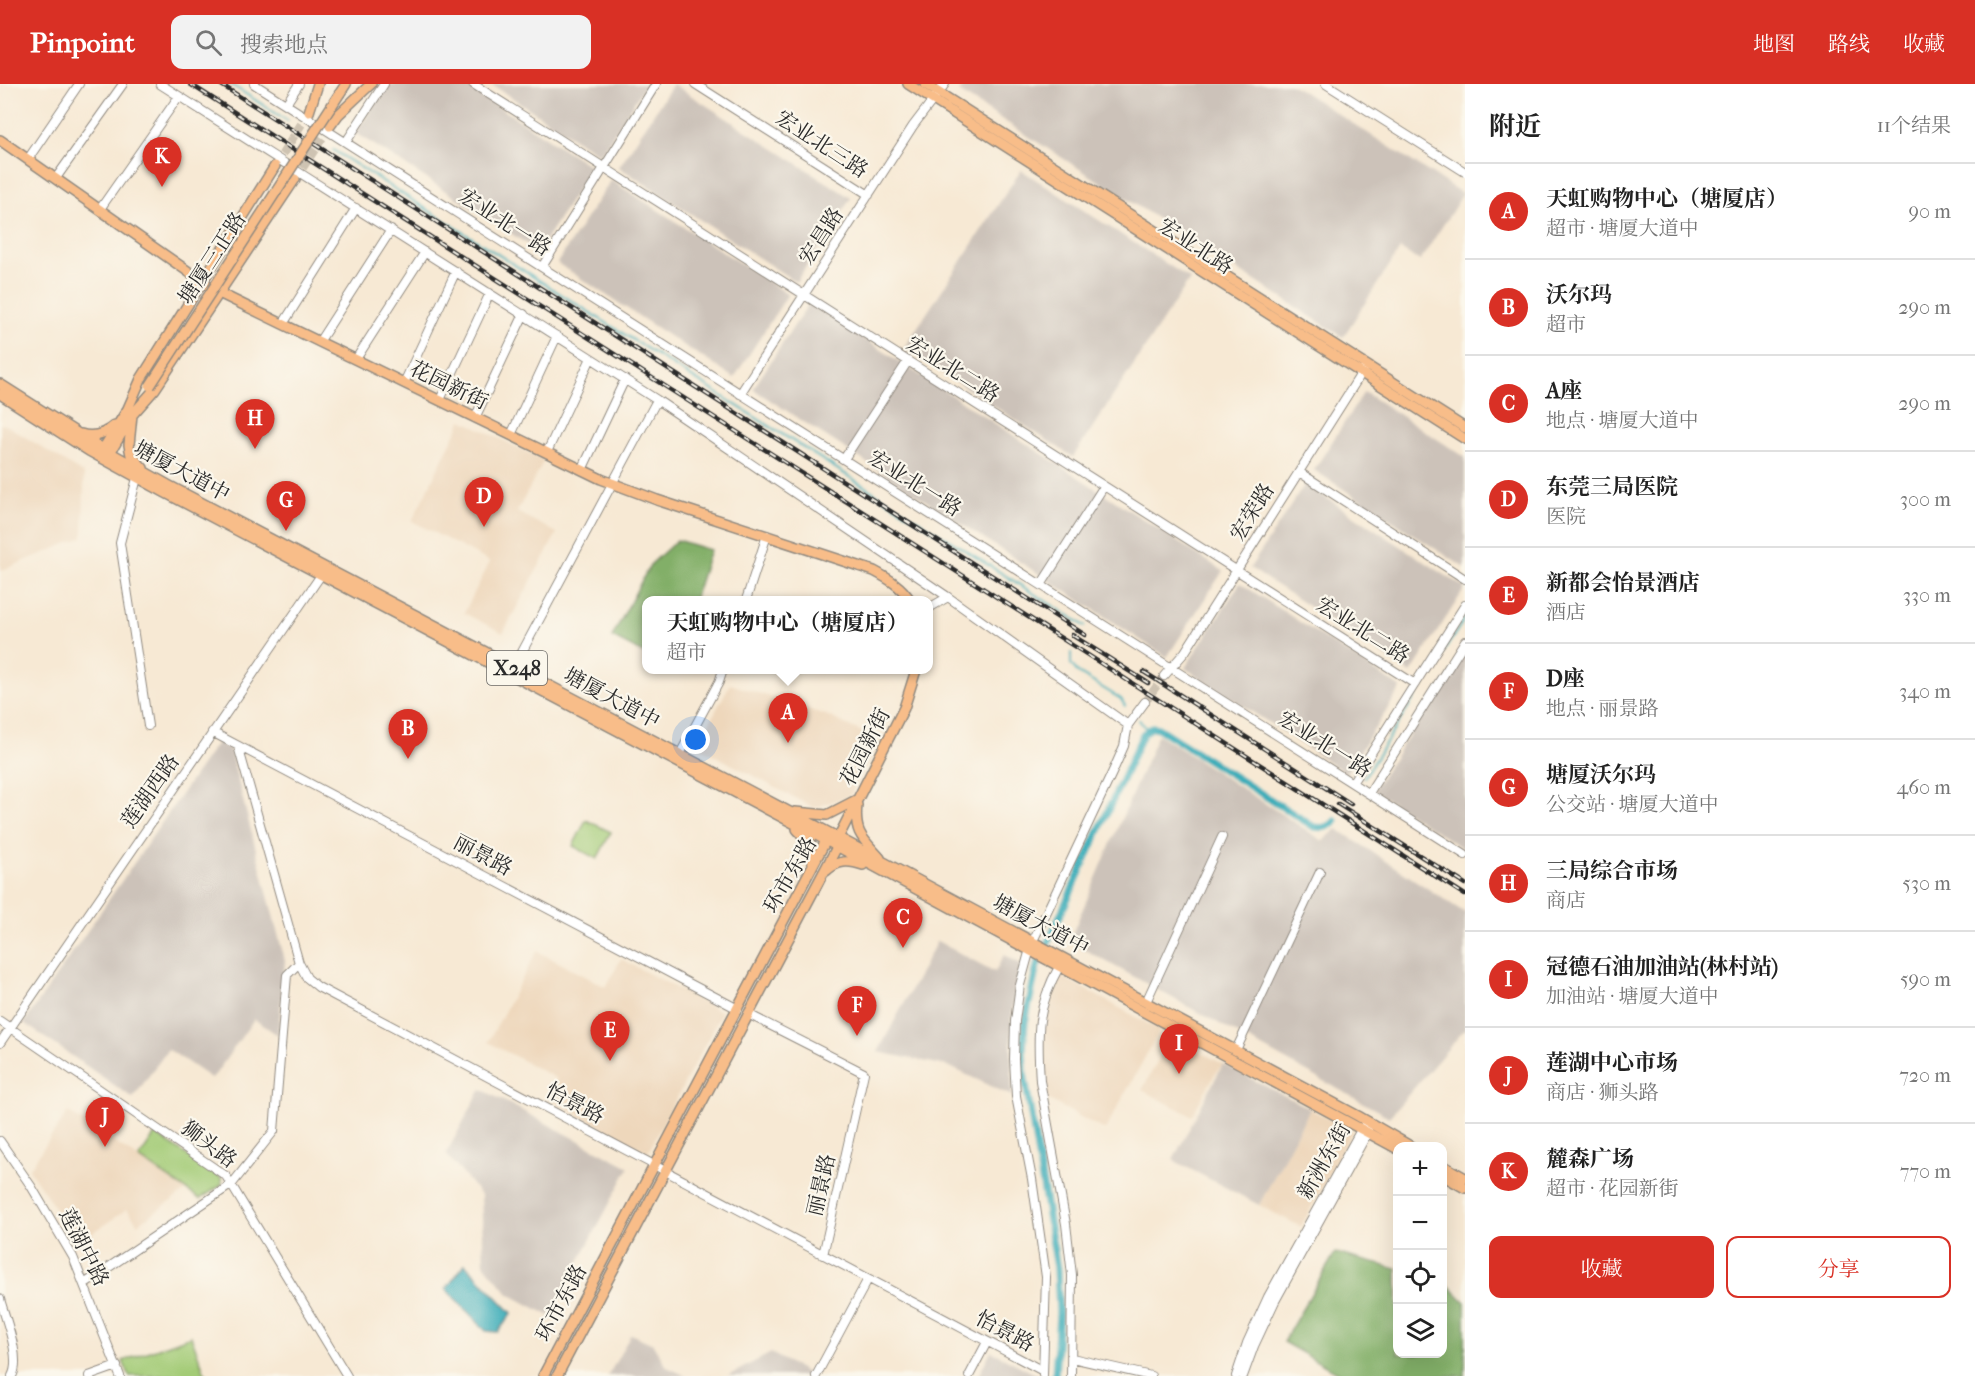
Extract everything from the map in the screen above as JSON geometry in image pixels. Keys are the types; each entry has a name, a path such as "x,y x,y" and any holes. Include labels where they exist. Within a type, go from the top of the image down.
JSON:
{"main road":[{"path":"309,112 318,84"},
{"name":"塘厦三正路","path":"107,451 127,416 338,89 346,84"},
{"path":"330,126 338,115 371,84"},
{"name":"宏业北路","path":"908,84 937,97 1364,369 1465,428"},
{"name":"宏业北路","path":"925,84 937,97"},
{"name":"花园新街","path":"0,140 219,293 582,470 657,500 874,571 891,580 908,596"},
{"path":"150,475 131,455 129,446 127,416 141,379 275,166"},
{"path":"76,432 87,436 105,433 155,389 296,179"},
{"name":"宏业北路","path":"1364,369 1465,439"},
{"name":"塘厦大道中","path":"0,384 150,475 680,754 786,815 826,841 838,842"},
{"name":"塘厦大道中","path":"0,394 89,451 137,478 838,842 1366,1127"},
{"name":"花园新街","path":"838,842 904,708 914,674"},
{"path":"786,815 827,814 858,799"},
{"path":"858,799 856,823 859,833 881,866"},
{"path":"786,815 807,839 813,866"},
{"name":"环市东路","path":"543,1376 826,841"},
{"name":"环市东路","path":"557,1376 838,842"},
{"path":"821,877 832,866 844,861 881,866"},
{"name":"塘厦大道中","path":"1057,961 1146,1002 1236,1050 1366,1127"},
{"name":"X248","path":"1366,1127 1401,1142"},
{"name":"X248","path":"1366,1127 1393,1146"},
{"path":"1447,1167 1465,1178"},
{"path":"1447,1177 1465,1188"}],"street":[{"path":"28,159 79,84"},
{"path":"56,178 123,84"},
{"path":"160,84 657,400 948,597 1128,725"},
{"name":"宏业北一路","path":"254,84 1465,855"},
{"path":"286,104 300,84"},
{"path":"346,142 384,84"},
{"name":"宏业北二路","path":"472,84 1415,684"},
{"path":"542,267 656,84"},
{"name":"宏业北三路","path":"694,84 868,195"},
{"name":"宏昌路","path":"740,394 913,126 945,84"},
{"path":"1326,84 1465,172"},
{"path":"99,209 179,96"},
{"path":"283,324 356,208"},
{"path":"319,342 391,230"},
{"path":"356,359 425,252"},
{"path":"404,383 456,272"},
{"path":"440,400 490,293"},
{"path":"475,418 524,314"},
{"path":"511,435 557,336"},
{"path":"547,452 591,358"},
{"path":"844,459 908,361"},
{"name":"宏荣路","path":"1164,676 1185,652 1364,369"},
{"path":"582,470 625,379"},
{"path":"514,667 657,400"},
{"path":"1299,472 1465,579"},
{"path":"137,478 120,543 148,726"},
{"path":"1041,585 1104,486"},
{"path":"747,596 767,535"},
{"name":"莲湖西路","path":"10,1027 321,575"},
{"path":"933,606 948,597"},
{"path":"1352,783 1465,605"},
{"path":"1369,794 1465,641"},
{"path":"680,754 721,674"},
{"path":"1043,1373 1046,1277 1032,1179 1016,1096 1015,1021 1020,984 1034,947 1124,746 1128,725 1145,702"},
{"name":"丽景路","path":"212,732 738,1009"},
{"name":"怡景路","path":"238,746 299,963 308,978 318,987 1043,1373"},
{"path":"1146,1002 1222,837"},
{"path":"1236,1050 1320,872"},
{"path":"1057,961 1041,1008 1038,1058 1040,1081 1066,1224 1072,1275 1071,1376"},
{"path":"84,1284 232,1184 274,1131 287,975 299,963"},
{"name":"丽景路","path":"748,1014 864,1073 823,1256"},
{"name":"狮头路","path":"0,1021 226,1176 347,1376"},
{"path":"0,1043 10,1027"},
{"name":"新洲东街","path":"1236,1376 1247,1343 1264,1305 1366,1127"},
{"name":"新洲东街","path":"1244,1376 1254,1346 1275,1301 1366,1127"},
{"name":"莲湖中路","path":"0,1142 31,1186 73,1257 120,1376"},
{"path":"816,1376 868,1279"},
{"path":"0,1299 12,1339 16,1370 12,1376"},
{"path":"969,1376 987,1342"},
{"path":"1072,1358 1151,1376"},
{"path":"89,1376 117,1366"}],"shaded area":[{"path":"388,84 463,84 592,167 538,251 356,133"},
{"path":"491,84 646,84 600,155"},
{"path":"673,84 851,198 796,282 619,167"},
{"path":"964,84 1291,84 1463,194 1420,261 1400,249 1343,337 959,92"},
{"path":"1021,170 1190,279 1073,457 904,348"},
{"path":"611,180 788,294 734,378 557,263"},
{"path":"809,303 1223,571 1167,657 753,389"},
{"path":"1364,392 1465,457 1465,568 1314,470"},
{"path":"462,420 544,460 517,512 557,533 503,633 464,613 490,562 412,521"},
{"path":"0,424 6,425 84,474 83,537 0,571"},
{"path":"1305,484 1465,588 1411,673 1250,568"},
{"path":"1240,583 1401,688 1346,773 1185,668"},
{"path":"1465,650 1465,850 1373,790"},
{"path":"730,684 826,715 879,740 851,795 814,808 697,746"},
{"path":"1158,734 1323,841 1337,829 1465,913 1465,1029 1389,1117 1069,941"},
{"path":"218,741 230,750 285,961 278,1035 254,1019 212,1079 168,1049 133,1098 24,1023"},
{"path":"937,941 995,972 1004,955 1021,964 1011,1020 1012,1096 948,1066 878,1052"},
{"path":"537,951 606,987 621,959 722,1012 648,1152 547,1098 557,1079 488,1042"},
{"path":"1059,975 1160,1030 1105,1130 1047,1099 1042,1058 1045,1009"},
{"path":"1171,1036 1223,1064 1192,1116 1142,1090"},
{"path":"1223,1064 1310,1109 1259,1205 1173,1160"},
{"path":"481,1089 629,1167 550,1316 509,1294 484,1264 481,1195 446,1154"},
{"path":"1310,1109 1352,1131 1301,1227 1259,1205"},
{"path":"68,1112 187,1190 138,1224 127,1209 78,1243 29,1169"},
{"path":"631,1334 653,1344 667,1367 686,1376 608,1376"},
{"path":"991,1351 1039,1376 978,1376"},
{"path":"771,1353 811,1375 728,1376"}],"green space":[{"path":"677,540 710,550 695,596 642,596 642,652 612,637 650,565"},
{"path":"586,820 611,832 597,859 573,846"},
{"path":"155,1134 221,1178 222,1185 200,1199 139,1158"},
{"path":"1335,1253 1393,1268 1393,1358 1447,1358 1447,1284 1465,1302 1465,1376 1343,1376 1283,1342"},
{"path":"191,1336 206,1376 129,1376 123,1361"}],"water":[{"path":"465,1264 512,1313 498,1332 486,1331 446,1289"}],"waterway":[{"path":"230,84 288,121"},
{"path":"333,150 1085,626"},
{"path":"1364,777 1465,618"},
{"path":"1071,653 1071,664 1078,673 1121,699 1125,706"},
{"path":"1139,720 1148,730"},
{"path":"1055,1376 1059,1313 1057,1268 1024,1073 1025,1023 1037,966 1143,734 1152,727 1158,728 1314,827 1326,827 1335,821"}],"tunnel":[{"path":"275,166 309,112"},
{"path":"295,179 330,126"},
{"path":"1145,702 1164,676"}],"railway":[{"path":"190,84 1465,895"},
{"path":"220,84 1085,635"},
{"path":"1072,635 1148,683"},
{"path":"1144,672 1351,804"},
{"path":"1338,804 1465,884"}],"place":[{"name":"麓森广场","path":"162,187"},
{"name":"三局综合市场","path":"255,449"},
{"name":"东莞三局医院","path":"484,527"},
{"name":"塘厦沃尔玛","path":"286,531"},
{"name":"天虹购物中心（塘厦店）","path":"788,743"},
{"name":"沃尔玛","path":"408,759"},
{"name":"A座","path":"903,948"},
{"name":"D座","path":"857,1036"},
{"name":"新都会怡景酒店","path":"610,1061"},
{"name":"冠德石油加油站(林村站)","path":"1179,1074"},
{"name":"莲湖中心市场","path":"105,1147"}]}
